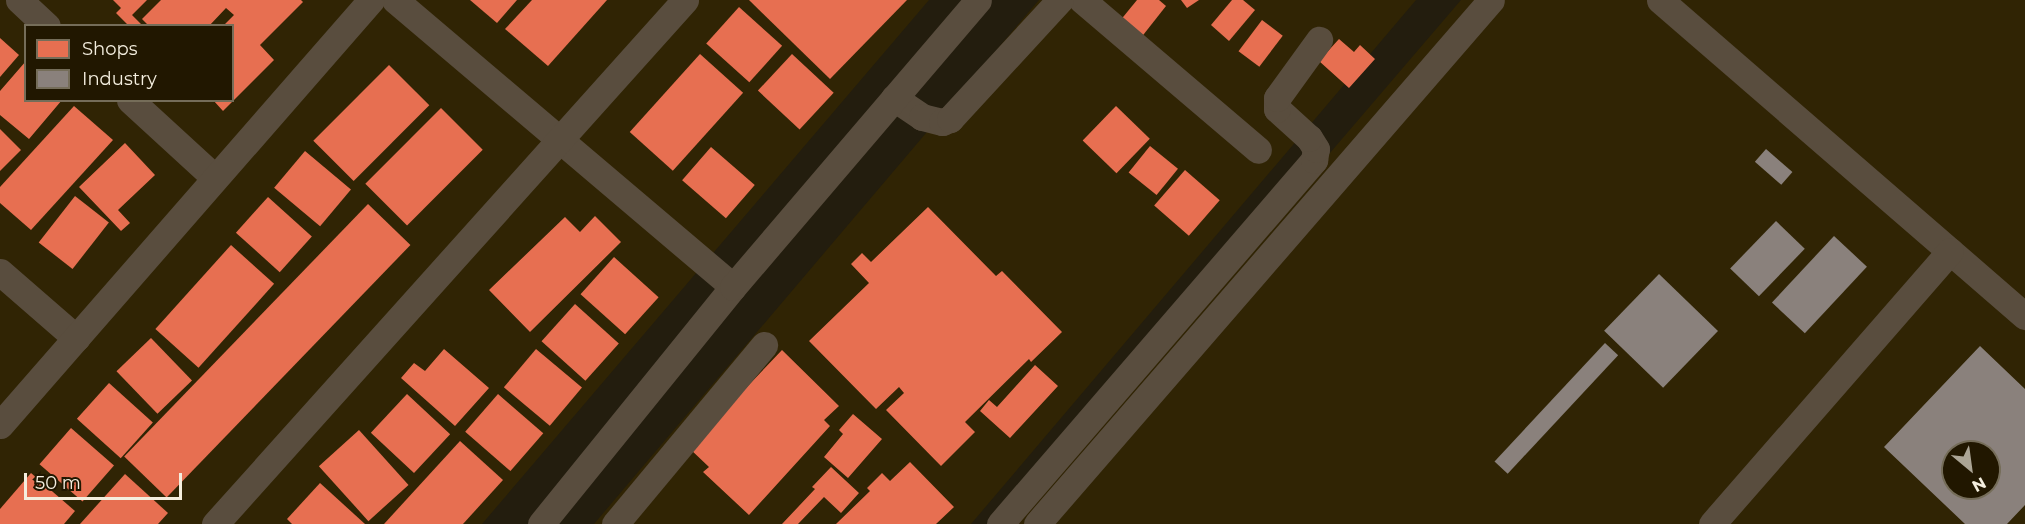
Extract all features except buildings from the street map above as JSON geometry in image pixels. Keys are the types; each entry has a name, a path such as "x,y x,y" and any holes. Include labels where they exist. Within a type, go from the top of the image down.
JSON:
{"street":[{"path":"19,0 45,24"},
{"path":"0,424 371,0"},
{"path":"395,0 733,287"},
{"path":"215,524 561,141 685,0"},
{"path":"541,524 733,287 978,0"},
{"path":"894,98 922,117 942,122 950,119 1060,0"},
{"path":"1082,0 1258,150"},
{"path":"1037,524 1491,0"},
{"path":"1660,0 2025,316"},
{"path":"1000,524 1314,160 1316,149 1309,138 1277,108 1277,98 1318,40"},
{"path":"132,102 215,178"},
{"path":"1712,524 1950,251"},
{"path":"0,272 76,338"},
{"path":"615,524 764,345"}],"shaded area":[{"path":"0,0 929,0 482,524 0,524"},
{"path":"1039,0 1416,0 971,524 594,524"},
{"path":"1461,0 2025,0 2025,524 1012,524"}]}
